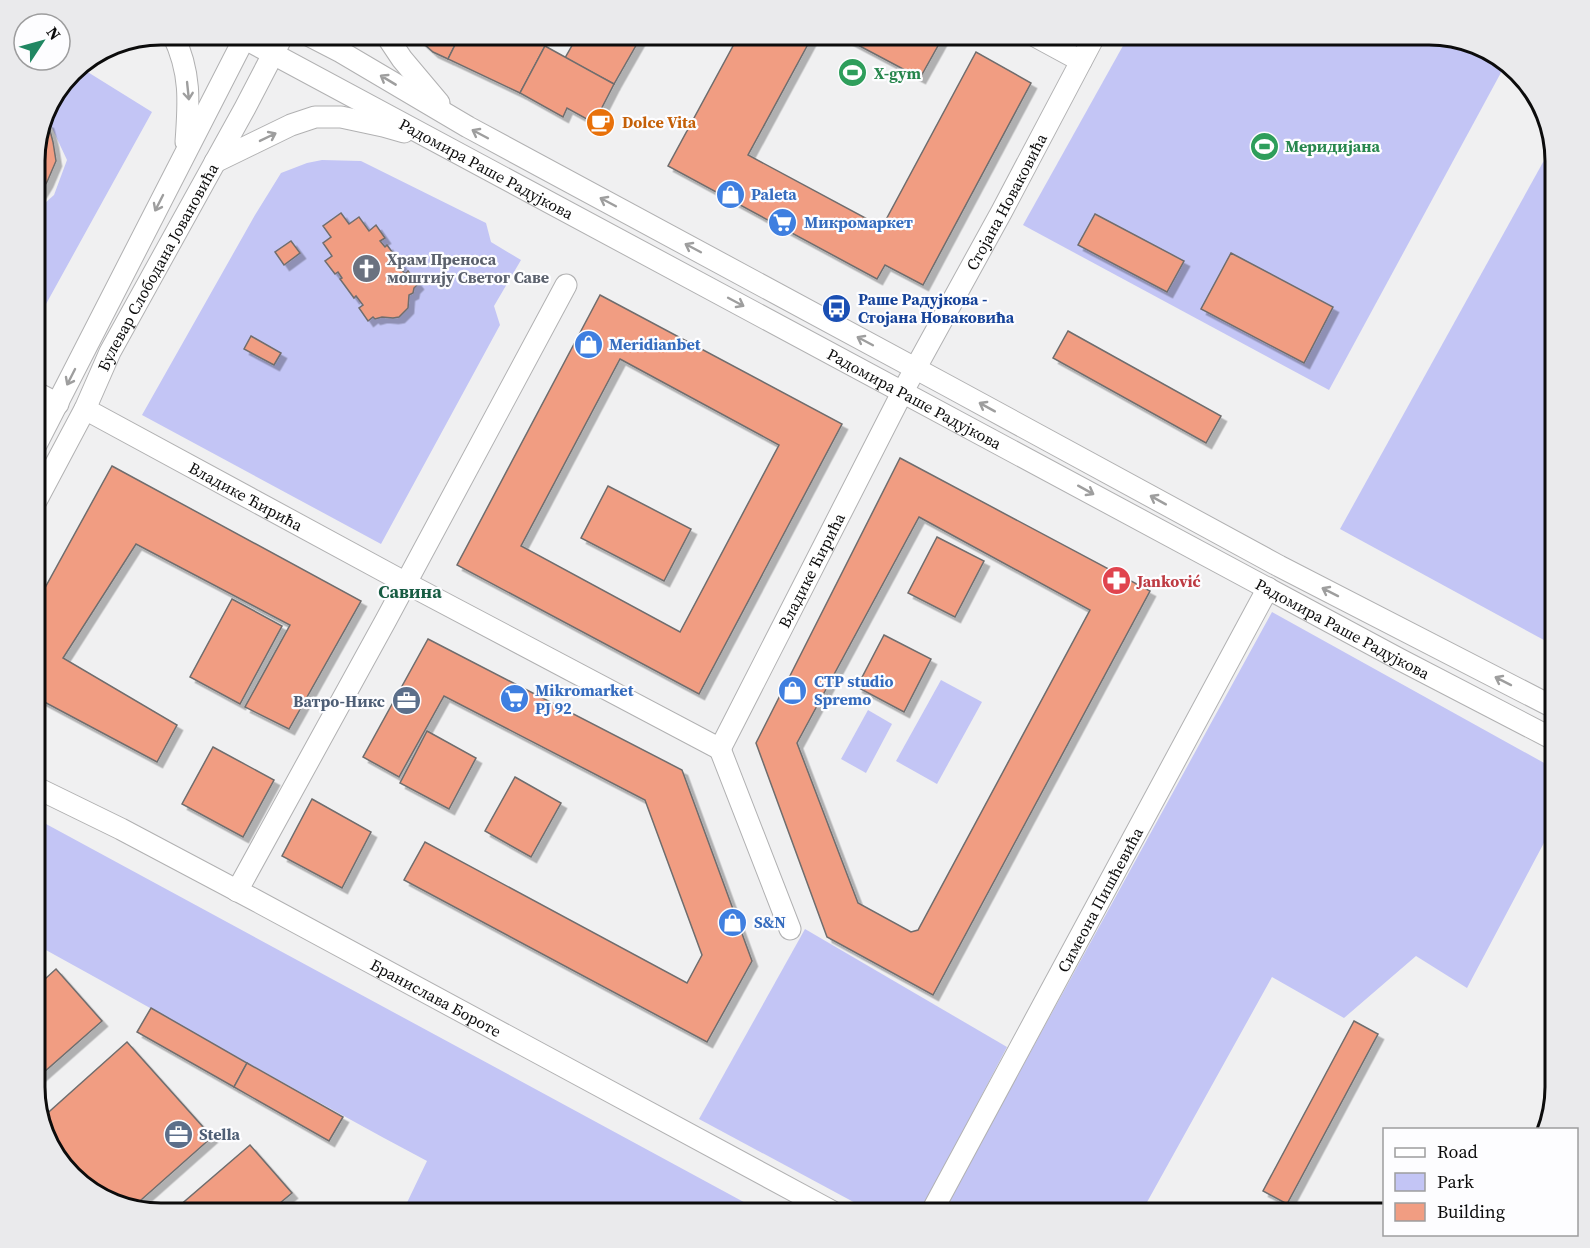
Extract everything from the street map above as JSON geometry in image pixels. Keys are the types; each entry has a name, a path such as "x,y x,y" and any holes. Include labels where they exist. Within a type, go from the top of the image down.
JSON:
{"street":[{"path":"178,45 185,67 189,100 185,151"},
{"name":"Булевар Слободана Јовановића","path":"45,428 238,45"},
{"name":"Булевар Слободана Јовановића","path":"45,484 85,409 110,352 278,45"},
{"name":"Радомира Раше Радујкова","path":"281,45 443,144 1268,588 1545,734"},
{"name":"Радомира Раше Радујкова","path":"328,45 456,121 1279,566 1545,702"},
{"path":"393,45 434,99 456,121"},
{"path":"1052,45 1081,61"},
{"name":"Стојана Новаковића","path":"903,392 1089,45"},
{"path":"215,162 291,125 315,117 341,117 383,126 443,144"},
{"path":"237,891 566,285"},
{"name":"Владике Ћирића","path":"85,409 406,583 720,749 903,392"},
{"path":"45,397 58,404"},
{"name":"Симеона Пишћевића","path":"937,1203 1268,588"},
{"path":"720,749 790,928"},
{"name":"Бранислава Бороте","path":"45,792 121,829 815,1203"}],"green space":[{"name":"Меридијана","path":"1123,45 1437,45 1474,54 1502,71 1329,390 1023,225"},
{"path":"87,72 152,112 45,306 45,203 54,195 67,160 51,125 69,90"},
{"path":"1545,159 1545,641 1340,529"},
{"path":"322,160 361,161 486,223 491,242 521,260 494,306 500,325 381,544 142,415 281,173"},
{"path":"1272,612 1545,763 1545,841 1467,988 1416,956 1344,1018 1272,977 1147,1203 947,1203"},
{"path":"941,680 982,702 937,784 896,761"},
{"path":"868,710 892,724 866,773 841,759"},
{"path":"45,823 746,1203 407,1203 427,1161 45,950"},
{"path":"805,929 1007,1047 925,1203 855,1203 699,1119"}],"building":[{"path":"425,45 455,45 448,59 433,52"},
{"path":"455,45 545,46 520,93 448,59"},
{"path":"572,45 636,45 614,84 565,58"},
{"path":"734,45 808,45 748,155 882,227 976,52 1031,83 923,285 885,265 877,279 668,166"},
{"path":"858,45 938,45 920,78"},
{"path":"545,46 614,84 594,123 567,108 563,117 520,93"},
{"path":"50,129 56,161 45,185 45,153"},
{"name":"Храм Преноса моштију Светог Саве","path":"341,213 349,224 359,217 369,231 376,225 385,238 380,241 385,247 387,245 401,264 399,266 405,274 408,271 418,284 413,293 409,295 408,308 399,317 375,319 373,317 368,321 359,308 363,305 356,296 354,298 340,279 342,278 338,272 335,274 325,261 332,256 323,243 331,237 323,226"},
{"path":"1095,214 1184,261 1167,292 1078,245"},
{"path":"291,241 300,253 284,265 275,252"},
{"path":"1231,253 1333,307 1304,363 1201,309"},
{"path":"600,295 842,424 699,694 457,565","holes":["620,359 779,445 680,632 521,546"]},
{"path":"1068,331 1221,416 1206,443 1053,358"},
{"path":"251,336 281,353 274,365 244,349"},
{"path":"900,458 1150,591 933,995 827,937 756,743","holes":["919,517 1090,610 918,930 911,932 858,903 797,743"]},
{"path":"112,466 361,601 289,729 245,707 290,625 136,544 63,658 177,725 157,762 45,702 45,588"},
{"path":"608,486 691,529 664,581 581,538"},
{"path":"937,537 984,561 955,617 908,593"},
{"path":"232,599 282,626 240,704 190,677"},
{"path":"884,635 931,659 904,712 857,687"},
{"path":"428,639 682,770 752,961 707,1042 404,880 425,842 687,983 702,955 645,800 444,696 399,777 363,757"},
{"path":"427,731 476,758 449,809 400,783"},
{"path":"213,747 274,780 243,837 182,804"},
{"path":"515,777 561,803 531,857 485,831"},
{"path":"312,799 371,832 342,888 282,856"},
{"path":"56,969 102,1021 45,1071 45,979"},
{"path":"151,1008 247,1063 234,1087 137,1032"},
{"path":"1354,1021 1378,1034 1288,1203 1263,1191"},
{"path":"127,1042 212,1137 138,1201 110,1191 84,1174 69,1158 61,1145 48,1113"},
{"path":"247,1063 343,1117 329,1141 234,1087"},
{"path":"250,1145 292,1193 280,1203 183,1203"}],"place":[{"name":"X-gym","path":"853,73"},
{"name":"Dolce Vita","path":"601,122"},
{"name":"Меридијана","path":"1264,146"},
{"name":"Paleta","path":"730,194"},
{"name":"Микромаркет","path":"783,222"},
{"name":"Храм Преноса моштију Светог Саве","path":"366,268"},
{"name":"Раше Радујкова - Стојана Новаковића","path":"837,308"},
{"name":"Meridianbet","path":"588,344"},
{"name":"Janković","path":"1116,581"},
{"name":"CTP studio Spremo","path":"793,690"},
{"name":"Mikromarket PJ 92","path":"514,699"},
{"name":"Ватро-Никс","path":"406,701"},
{"name":"S&N","path":"733,922"},
{"name":"Stella","path":"178,1134"}],"district":[{"name":"Савина","path":"410,592"}]}
